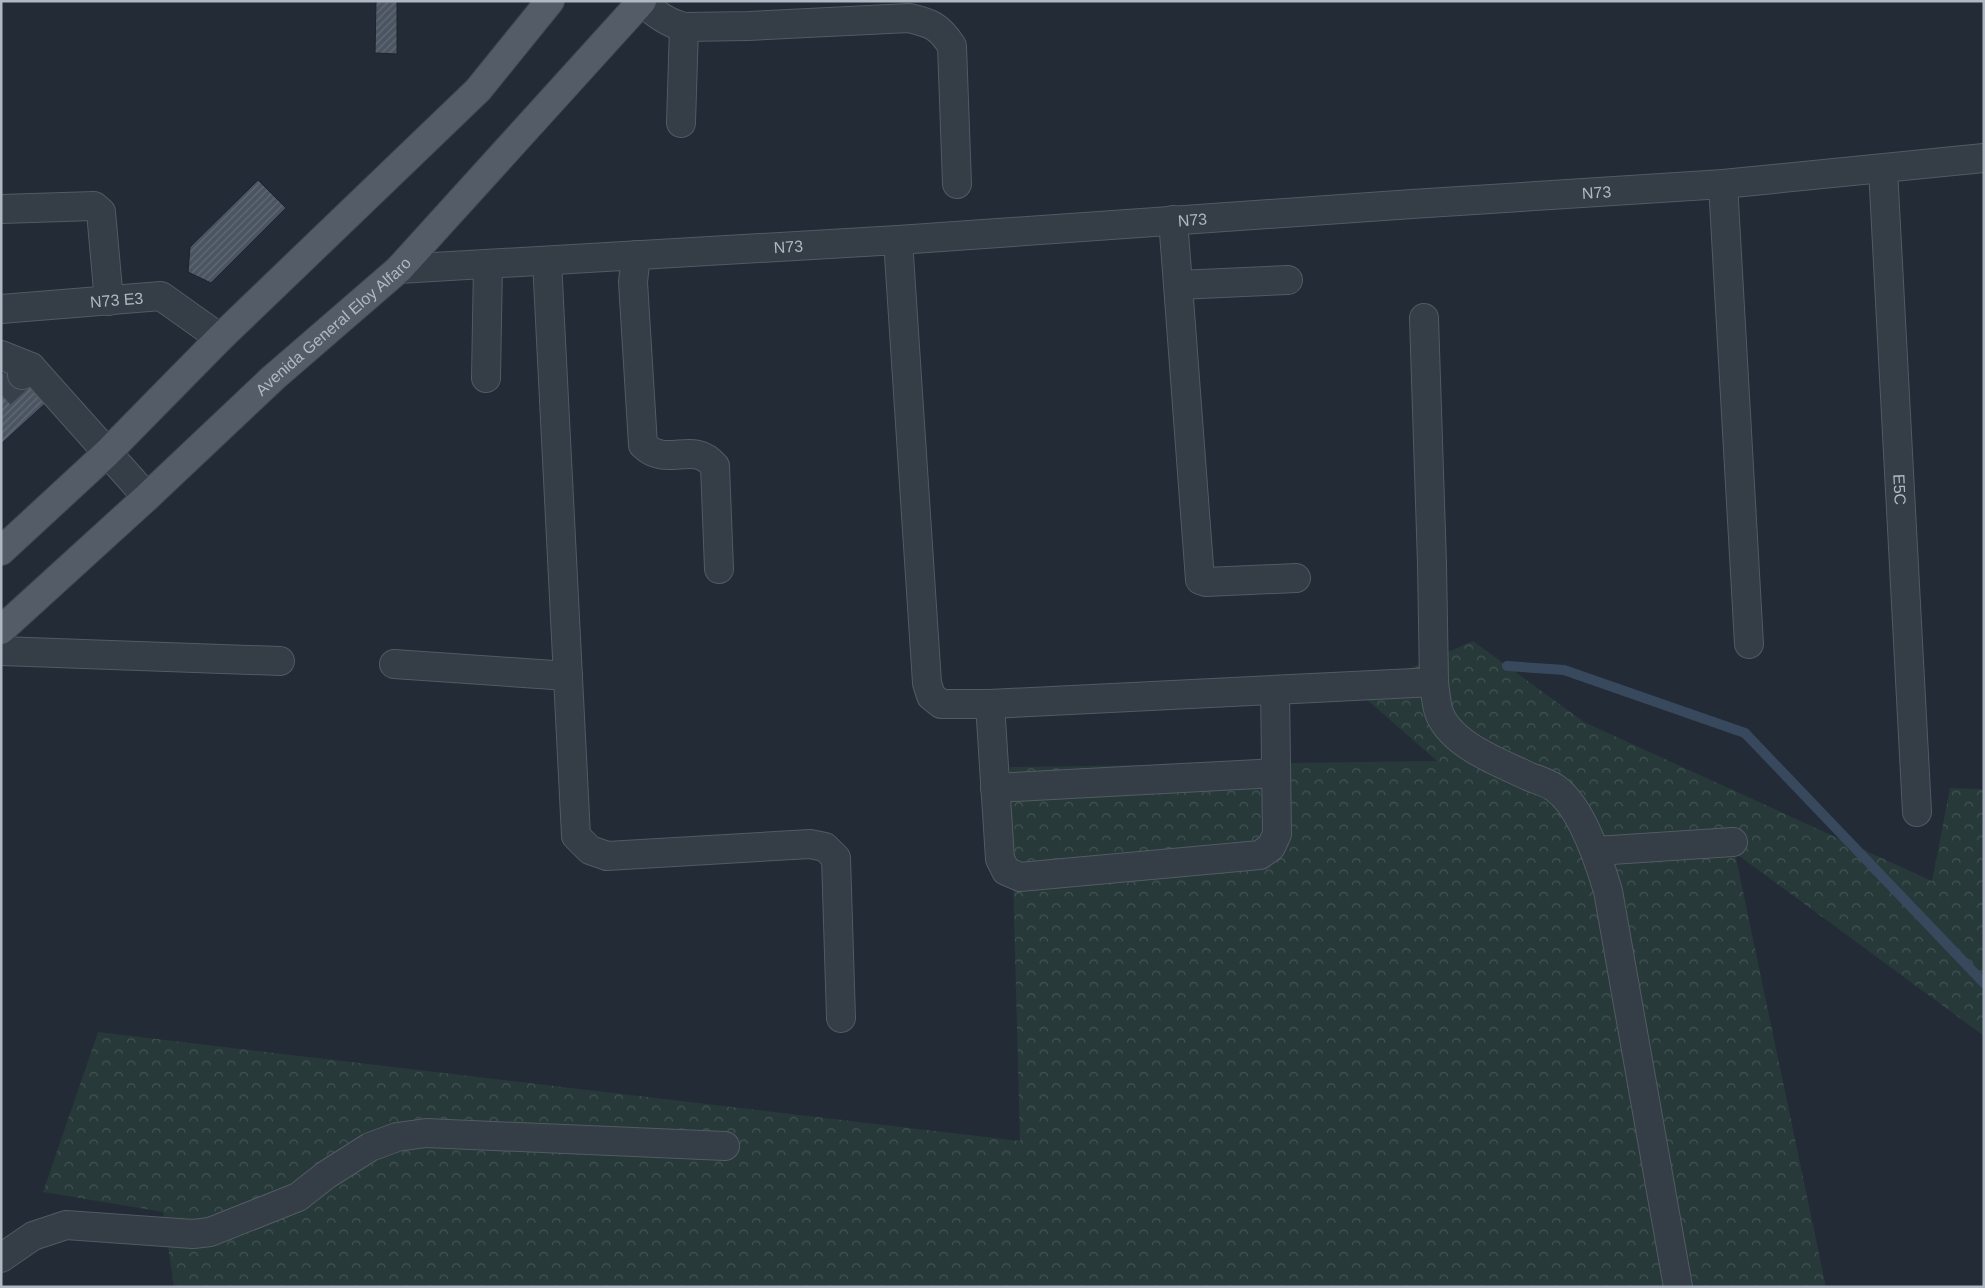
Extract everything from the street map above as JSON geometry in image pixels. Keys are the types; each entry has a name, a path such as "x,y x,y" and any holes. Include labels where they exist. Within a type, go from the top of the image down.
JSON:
{"main road":[{"path":"1,551 107,453 220,338 478,90 550,1"},
{"name":"Avenida General Eloy Alfaro","path":"1,630 147,497 273,378 400,269 642,2"}],"street":[{"path":"642,2 656,15 674,25 684,27 748,26 909,18 926,22 942,30 952,46 957,184"},
{"path":"681,122 684,27"},
{"name":"N73","path":"400,269 898,240 1723,184 1984,158"},
{"name":"E5C","path":"1883,169 1917,812"},
{"path":"1723,184 1749,644"},
{"path":"1,209 94,206 98,208 101,212 109,301"},
{"path":"1173,220 1200,580 1206,582 1296,578"},
{"path":"898,240 927,683 931,696 941,704 990,704 1434,682"},
{"path":"636,256 633,282 643,445 661,456 698,454 715,466 719,569"},
{"path":"547,261 576,836 590,850 607,856 810,844 825,847 836,858 841,1018"},
{"path":"486,378 488,264"},
{"path":"1178,285 1288,280"},
{"name":"N73 E3","path":"1,309 161,296 220,338"},
{"path":"1424,318 1434,682 1438,710 1447,725 1460,740 1476,750 1555,788 1574,809 1596,851 1608,891 1678,1287"},
{"path":"1,355 26,371 107,453 147,497"},
{"path":"1,651 280,661"},
{"path":"394,664 568,676"},
{"path":"990,704 1000,859 1006,871 1020,877 1260,855 1271,847 1277,834 1274,772 1274,691"},
{"path":"995,788 1274,772"},
{"path":"1596,851 1733,842"},
{"path":"1,1258 33,1236 66,1226 194,1234 210,1232 298,1197 326,1175 370,1147 396,1137 426,1133 725,1146"}],"green space":[{"path":"1473,641 1584,722 1932,881 1950,788 1984,789 1984,1036 1735,853 1826,1287 174,1287 163,1212 43,1192 98,1032 1020,1141 1010,767 1437,761 1357,691"}],"building":[{"path":"376,1 397,1 397,54 375,53"},
{"path":"258,180 286,208 211,283 188,272 190,247"},
{"path":"13,366 47,402 1,444 1,377"}],"waterway":[{"path":"1507,666 1564,670 1745,733 1984,983"}],"tunnel":[{"path":"1,394 22,375"}]}
